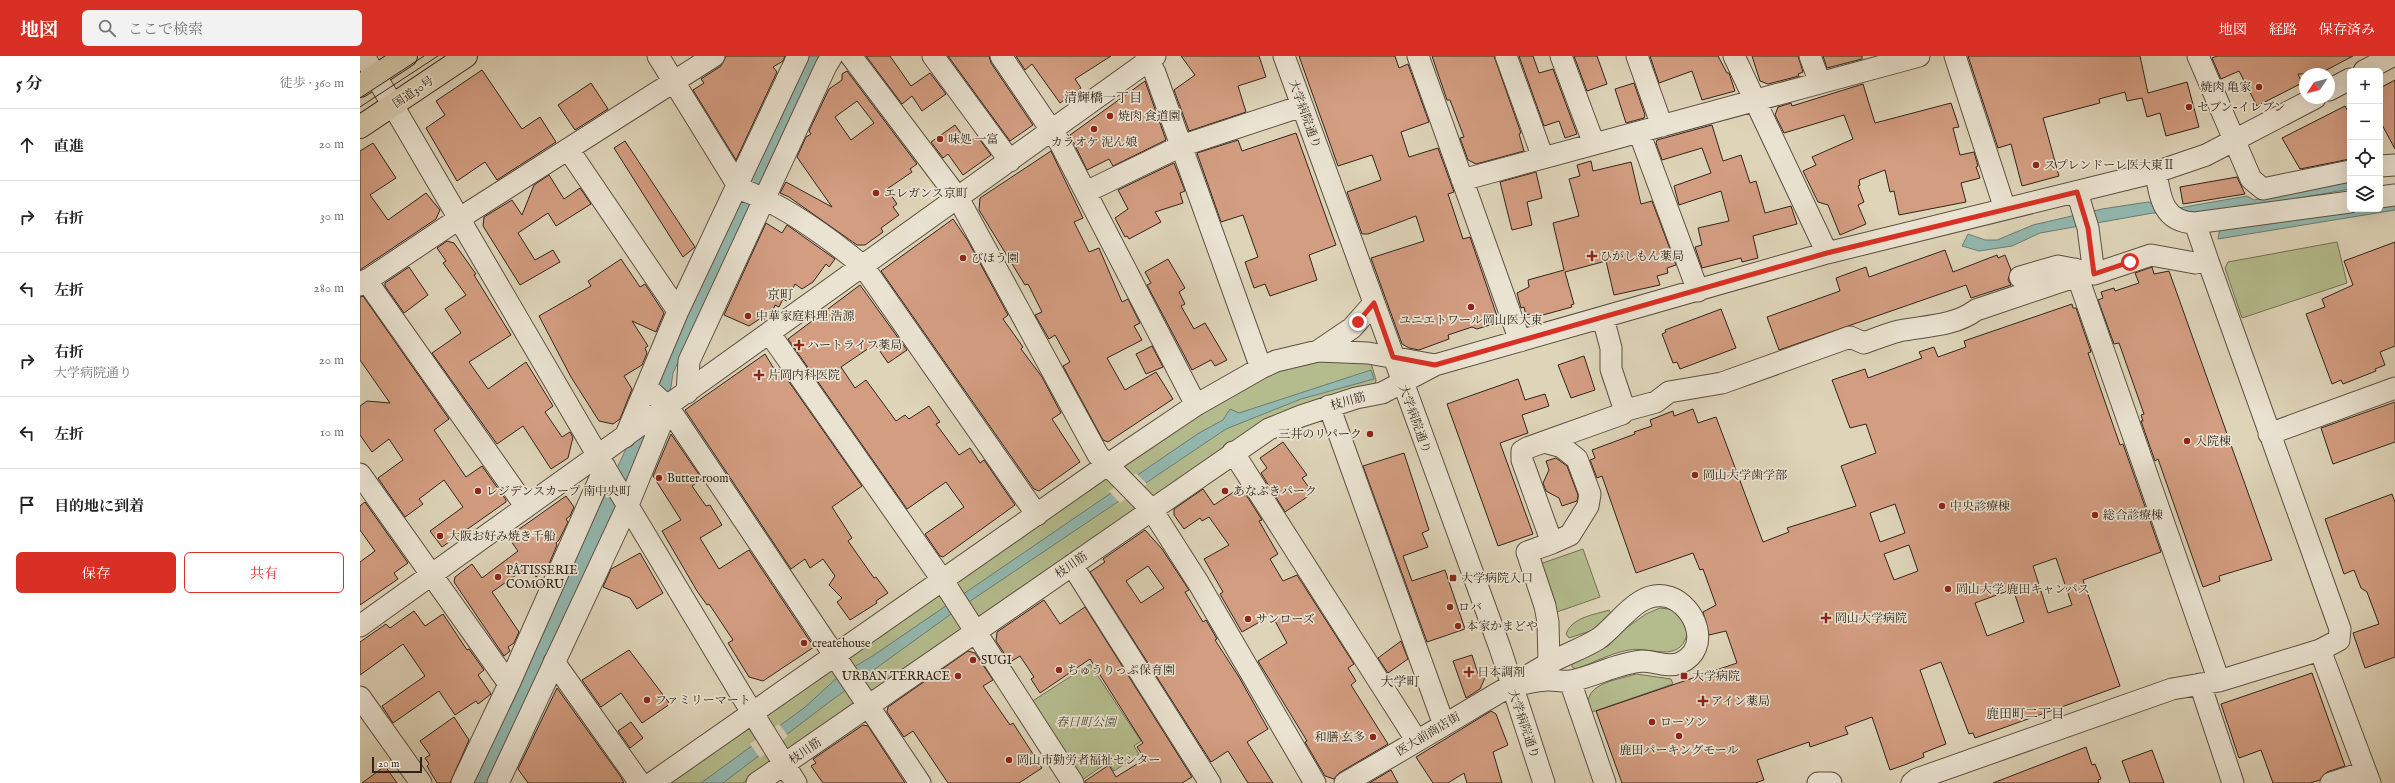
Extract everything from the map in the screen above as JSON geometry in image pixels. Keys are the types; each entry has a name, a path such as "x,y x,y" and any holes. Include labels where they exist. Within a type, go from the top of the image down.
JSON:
{"highway":[{"path":"368,81 406,56"},
{"name":"国道30号","path":"360,127 466,56"}],"street":[{"path":"364,56 368,81 392,106 460,218 626,502 752,713 796,783"},
{"path":"658,56 673,82 750,192 845,251 863,266 1037,515"},
{"path":"526,507 363,283 460,218 714,56"},
{"path":"687,393 689,362 798,56"},
{"path":"498,783 626,502 658,401 678,311 832,56"},
{"path":"851,56 958,198 1091,444 1107,465 1152,510 1199,584 1314,783"},
{"path":"933,56 1010,161"},
{"path":"1001,56 1053,130 1196,405"},
{"name":"大学病院通り","path":"1284,56 1511,686 1544,783"},
{"path":"1418,56 1520,341"},
{"path":"1506,56 1543,158"},
{"path":"1561,56 1594,144"},
{"path":"1637,56 1662,126"},
{"path":"1734,56 1827,253"},
{"path":"1810,56 1820,83"},
{"path":"1462,180 1820,83 1887,60 1919,56"},
{"path":"1955,56 2005,209"},
{"path":"2198,56 2236,141 2251,179 2263,189 2347,172"},
{"path":"462,783 509,684 605,466 630,433 658,401 687,393 1053,130 1150,57 1261,368"},
{"path":"2369,68 2387,57"},
{"path":"2335,87 2347,81"},
{"name":"枝川筋","path":"757,783 1152,510 1233,452 1269,429 1329,406 1356,398 1382,393 1435,365 1827,253 2005,209 2082,211 2156,172 2206,155 2236,141 2304,104"},
{"path":"1086,192 1181,146 1302,106"},
{"path":"1640,132 1698,291"},
{"path":"568,149 678,311"},
{"path":"2383,166 2395,165"},
{"path":"1912,783 1924,776 2151,696 2172,689 2209,683 2320,650 2339,640 2340,629 2208,261 2188,223 2170,213 2161,199 2156,172"},
{"path":"2383,197 2395,195"},
{"path":"2188,223 2347,202"},
{"path":"2082,211 2082,273 2209,683 2233,783"},
{"path":"1552,543 1522,460 1522,452 1544,442 1622,414 1623,411 1656,402 1669,392 1722,382 1850,337 1864,343 1897,332 1953,321 1968,316 1976,310 2082,273 2151,255 2195,263 2208,261"},
{"path":"2020,277 2058,266 2082,273"},
{"path":"1318,351 1352,328 1374,303"},
{"path":"1603,318 1611,348 1611,369 1623,411"},
{"path":"770,334 947,588 1073,783"},
{"path":"652,783 752,713 840,663 947,588 1037,515 1107,465 1196,405 1261,368 1276,361 1318,351 1358,351 1435,365"},
{"path":"2270,434 2395,388"},
{"path":"630,433 658,401"},
{"path":"658,401 840,663 920,783"},
{"path":"1329,406 1444,725"},
{"path":"1544,442 1562,447 1577,459 1590,494 1588,506 1570,535 1526,552 1545,606 1548,622 1548,663"},
{"path":"1233,452 1417,741"},
{"path":"360,626 526,507 605,466"},
{"path":"360,474 509,684"},
{"path":"1072,564 1210,783"},
{"name":"医大前商店街","path":"1345,783 1548,663 1598,639 1637,604 1652,598 1664,596 1677,600 1692,615 1695,621 1698,644 1695,650 1680,663 1669,665 1644,661 1570,681"},
{"path":"2320,650 2368,777 2331,783"},
{"path":"554,662 640,783"},
{"path":"1511,686 1548,680 1570,681 1605,783"},
{"path":"360,697 421,783"},
{"path":"1818,783 1831,783"}],"green space":[{"path":"2337,242 2347,283 2242,318 2225,268 2228,262"},
{"path":"1309,360 1371,363 1376,380 1375,384 1335,396 743,783 665,783 1201,412 1286,366"},
{"path":"1583,549 1600,597 1554,613 1537,565"},
{"path":"1660,608 1678,610 1685,621 1687,635 1680,647 1668,652 1636,649 1622,651 1576,669 1572,667 1572,660 1608,646 1622,631 1646,614"},
{"path":"1609,610 1612,614 1596,629 1569,638 1566,634 1569,628 1578,620"},
{"name":"春日町公園","path":"1090,664 1141,741 1134,746 1139,754 1114,771 1108,762 1082,780 1031,702"},
{"path":"1636,674 1671,679 1673,684 1589,713 1588,703 1590,695 1595,689 1609,682"}],"water":[{"path":"807,56 822,56 673,373 671,387 619,506 488,783 472,783"},
{"path":"2347,181 2347,190 2205,215 2153,213 2040,233 2012,246 1979,251 1962,246 1968,234 1985,240 1997,240 2033,225 2102,209 2148,202 2179,208 2247,196 2254,200"},
{"path":"2395,200 2395,210 2383,212 2383,202"},
{"path":"2347,209 2347,212 2383,212 2218,239 2220,228"},
{"path":"1371,370 1374,379 1301,399 1226,429 951,614 828,703 723,783 701,783 804,708 839,676 874,655 1199,433 1223,420 1230,409 1239,413"}],"pier":[{"path":"1136,473 1147,484 1120,503 1109,491"},
{"path":"779,724 788,736 760,758 750,744"}],"building":[{"path":"726,56 785,56 783,61 773,67 777,72 736,160 693,90 704,83 701,79 721,66"},
{"path":"866,56 890,56 911,86 930,73 946,94 922,111 912,96 902,104"},
{"path":"948,56 989,56 991,63 1033,125 1010,141"},
{"path":"1016,56 1111,56 1075,79 1081,88 1060,103 1032,64 1025,70"},
{"path":"1181,56 1259,56 1266,77 1238,86 1246,112 1189,131 1174,90 1195,75"},
{"path":"1299,56 1395,56 1399,68 1408,64 1429,122 1401,132 1409,157 1438,148 1454,192 1448,194 1463,239 1470,237 1498,319 1495,320 1496,323 1477,329 1472,327 1448,335 1449,339 1419,350 1409,348 1402,344 1371,258 1424,241 1416,216 1368,234 1362,234 1347,192 1381,180 1372,155 1338,166"},
{"path":"1432,56 1494,56 1521,133 1519,134 1524,151 1476,164 1468,160 1460,138 1464,137 1450,100 1447,100"},
{"path":"1519,56 1533,56 1539,73 1553,69 1577,134 1565,138 1559,121 1544,126"},
{"path":"1574,56 1597,56 1607,84 1587,91"},
{"path":"1650,56 1718,56 1727,73 1729,73 1735,91 1702,100 1692,71 1659,83"},
{"path":"1752,56 1798,56 1803,72 1798,74 1799,76 1768,84 1760,81"},
{"path":"1823,56 1862,56 1862,59 1827,68"},
{"path":"1968,56 2140,56 2148,93 2187,82 2199,127 2166,136 2160,113 2147,117 2142,98 2127,101 2125,92 2099,99 2100,103 2043,118 2059,176 2022,186 2011,144 1998,148"},
{"path":"2217,56 2353,56 2330,68 2299,68 2299,85 2257,106 2239,71 2221,79 2212,58"},
{"path":"482,70 522,129 540,117 556,142 497,180 485,162 457,181 426,128 445,115 436,101"},
{"path":"847,71 917,164 910,169 912,172 887,189 897,204 893,207 899,215 881,228 883,232 865,245 857,245 789,197 780,193 786,182 832,207 797,157 806,137 811,134 809,131 829,89 842,80 842,74","holes":["857,101 874,123 851,140 835,117"]},
{"path":"2395,80 2395,149 2383,127 2383,86"},
{"path":"1145,81 1166,140 1113,166 1109,159 1087,170 1070,135"},
{"path":"591,83 608,109 575,130 558,105"},
{"path":"1634,83 1645,115 1644,118 1626,123 1615,89"},
{"path":"1863,84 1875,123 1951,103 1959,127 1953,128 1960,155 1974,152 1978,166 1976,167 1980,178 1961,183 1966,202 1899,215 1894,191 1890,192 1885,170 1859,180 1860,185 1858,186 1864,202 1858,205 1866,224 1840,235 1828,205 1818,202 1803,171 1816,165 1812,157 1853,139 1844,115 1784,133 1775,115 1778,107 1791,103 1792,106"},
{"path":"2345,106 2347,110 2347,160 2300,169 2282,138"},
{"path":"955,125 968,143 977,136 991,155 963,175 948,154 943,158 931,142"},
{"path":"1712,125 1723,161 1741,155 1750,183 1756,181 1765,213 1791,206 1797,224 1753,236 1758,258 1742,262 1741,258 1702,268 1695,247 1702,245 1698,228 1729,221 1721,191 1679,205 1674,186 1711,173 1702,148 1662,160 1656,143 1657,140"},
{"path":"1296,133 1336,245 1309,255 1317,280 1270,296 1265,284 1254,288 1245,262 1258,257 1243,215 1221,222 1197,153 1238,140 1242,151"},
{"path":"625,141 695,247 683,257 614,148"},
{"path":"373,143 396,178 370,195 388,220 426,193 440,210 436,219 360,270 360,151"},
{"path":"1051,151 1083,218 1074,222 1089,252 1099,248 1122,302 1128,299 1140,323 1134,326 1142,340 1107,358 1125,390 1156,372 1173,399 1108,442 1103,440 1063,366 1070,362 1055,335 1049,339 1035,315 1042,312 1028,284 1025,285 979,210 980,198"},
{"path":"1591,161 1593,171 1631,162 1641,204 1652,201 1676,265 1667,268 1668,273 1657,276 1660,285 1614,295 1606,261 1565,272 1574,304 1571,305 1572,307 1532,318 1530,314 1526,315 1524,307 1521,308 1517,293 1529,287 1528,280 1564,270 1553,223 1579,216 1569,179 1580,176 1577,165"},
{"path":"1174,163 1185,191 1180,193 1183,203 1155,212 1161,222 1129,239 1127,236 1125,237 1115,218 1128,209 1118,190"},
{"path":"1536,172 1542,198 1527,202 1532,225 1512,230 1500,182"},
{"path":"549,175 564,199 580,188 591,204 556,226 548,213 518,233 535,260 553,250 560,262 520,285 483,226 484,217 512,200 522,215 534,185"},
{"path":"2237,177 2245,194 2183,204 2180,187"},
{"path":"953,219 968,241 1008,315 1003,319 1023,347 1021,349 1042,377 1061,413 1052,419 1080,462 1039,491 1034,489 881,271"},
{"path":"766,223 782,233 787,225 835,259 829,267 826,264 813,282 802,289 795,284 787,301 783,299 779,307 775,305 773,310 770,309 765,319 761,318 749,326 724,315"},
{"path":"447,241 454,243 476,274 474,275 511,335 469,362 488,389 526,362 553,406 545,412 562,437 570,432 573,437 568,458 551,469 523,426 497,444 432,353 461,333 445,309 466,295 443,263 446,261 437,248"},
{"path":"2395,242 2395,346 2380,352 2385,365 2375,369 2376,371 2343,384 2341,380 2332,384 2306,314 2325,307 2322,299 2353,285 2344,261"},
{"path":"1945,250 1953,272 1997,255 1998,258 2005,255 2011,270 2008,280 2011,285 1971,298 1966,285 1779,350 1767,317 1840,291 1836,278 1866,267 1869,277"},
{"path":"621,259 640,287 645,284 664,313 656,332 632,321 648,346 645,348 647,353 642,365 624,376 632,389 620,419 613,424 599,421 571,377 539,316 591,286 588,281"},
{"path":"1168,259 1185,288 1179,292 1185,304 1181,306 1194,329 1205,323 1227,360 1215,366 1211,360 1192,370 1147,285 1151,283 1145,272"},
{"path":"409,267 428,295 404,313 385,286 385,283"},
{"name":"入院棟","path":"2152,267 2154,274 2169,271 2272,560 2219,576 2220,581 2203,587 2158,459 2155,461 2141,421 2143,421 2141,415 2144,414 2119,343 2114,344 2098,300 2103,298 2101,292 2114,288 2115,291 2139,283 2135,273"},
{"path":"860,285 907,350 888,363 875,344 841,367 855,388 866,380 896,421 905,415 909,419 929,406 940,422 936,424 959,455 970,448 980,463 984,460 1015,505 943,557 940,556 925,534 964,507 946,482 907,509 788,339"},
{"path":"363,296 449,419 434,430 466,477 482,466 506,500 506,502 442,547 430,531 463,507 444,480 419,499 423,504 405,517 378,478 403,460 389,439 372,452 360,435 360,406 367,401 390,403 360,360 360,297"},
{"path":"2072,304 2073,308 2076,308 2091,352 2088,353 2120,445 2123,444 2161,552 2083,580 2120,686 1975,738 1973,733 1969,734 1941,662 1920,670 1946,744 1923,753 1924,757 1907,764 1890,770 1872,717 1845,727 1848,734 1810,747 1809,742 1757,760 1764,780 1755,783 1622,783 1596,711 1737,663 1726,631 1709,635 1703,612 1716,605 1703,569 1700,570 1693,553 1636,573 1602,476 1597,478 1590,460 1595,458 1592,450 1652,426 1650,420 1673,411 1674,416 1693,409 1698,423 1716,417 1763,542 1789,532 1787,528 1856,506 1841,466 1876,453 1866,424 1850,428 1832,380 1865,369 1868,378 1922,358 1919,352 1934,347 1938,357 1966,347 1964,341","holes":["1895,504 1905,533 1880,542 1870,513","1909,545 1918,571 1894,580 1884,554","2056,558 2072,605 2048,613 2033,566","2013,589 2024,622 1987,636 1975,603"]},
{"path":"1721,309 1736,348 1680,369 1677,362 1673,363 1662,334 1666,332 1665,330"},
{"path":"1152,346 1163,367 1146,374 1136,354"},
{"path":"765,354 776,372 780,369 862,486 832,507 852,538 848,541 874,578 876,577 888,593 876,601 877,603 850,620 837,602 842,598 829,585 835,576 823,559 810,568 805,559 791,569 685,410"},
{"path":"1584,356 1595,390 1571,398 1558,365"},
{"path":"1518,379 1525,400 1545,394 1549,406 1522,415 1528,433 1500,443 1533,534 1498,546 1447,404"},
{"path":"2395,402 2395,442 2333,464 2321,428"},
{"path":"671,434 702,479 692,486 706,506 710,505 722,525 700,538 719,569 749,550 814,647 763,681 749,677 728,643 733,640 709,604 707,605 697,591 662,531 681,520 653,476"},
{"path":"1283,442 1307,475 1302,478 1313,493 1285,512 1261,473 1267,468 1260,458"},
{"path":"1404,453 1429,530 1422,533 1428,547 1403,556 1412,581 1445,570 1465,629 1427,642 1363,466"},
{"path":"1556,458 1567,466 1578,495 1577,501 1562,506 1559,498 1546,491 1543,483 1549,470 1546,461"},
{"path":"1241,487 1262,520 1259,521 1278,554 1270,559 1283,581 1297,575 1354,664 1348,668 1356,681 1351,685 1388,744 1339,773 1334,779 1325,776 1305,742 1307,741 1258,661 1287,643 1275,621 1270,616 1242,632 1220,594 1223,592 1204,559 1229,545 1209,517 1202,521 1200,518 1184,529 1174,515 1174,509 1203,489 1214,505"},
{"path":"2392,494 2395,502 2395,657 2365,668 2353,633 2379,624 2367,592 2361,588 2354,570 2344,574 2325,519"},
{"path":"566,496 574,507 570,516 566,519 568,522 556,543 557,545 547,569 536,577 529,566 492,592 519,632 514,643 508,647 510,651 504,656 454,582 455,577 472,564 482,578 518,551 508,537"},
{"path":"365,502 408,563 394,573 398,579 360,605 360,562 375,551 360,530 360,506"},
{"path":"1145,530 1162,549 1189,590 1185,592 1203,622 1206,620 1217,639 1215,640 1239,677 1268,729 1247,742 1273,783 1248,783 1228,751 1211,762 1090,572 1105,562 1103,559","holes":["1148,566 1164,588 1141,603 1126,581"]},
{"path":"640,553 663,593 637,609 630,598 603,587 611,569"},
{"path":"1044,600 1060,624 1085,607 1192,777 1182,783 1085,783 1085,781 1109,765 1116,777 1145,759 1137,747 1143,743 1090,659 1040,693 1031,679 1034,677 1020,656 1010,662 996,641 997,632"},
{"path":"414,611 425,626 443,614 467,650 469,649 484,670 478,675 491,694 478,704 476,701 455,715 439,691 393,723 382,706 425,676 403,644 360,675 360,642 386,624 390,628"},
{"path":"1401,641 1408,659 1388,673 1378,658"},
{"path":"629,650 670,704 642,723 621,693 601,707 582,680"},
{"path":"968,651 975,653 993,680 983,686 1010,725 1013,723 1042,768 1019,783 948,783 913,731 904,737 887,712 888,707"},
{"path":"1472,655 1478,674 1488,671 1480,689 1466,698 1453,661"},
{"path":"2312,673 2345,766 2327,772 2320,780 2310,783 2273,783 2261,750 2239,758 2221,704"},
{"path":"557,688 624,783 528,783 518,769"},
{"path":"1491,711 1496,714 1508,745 1493,752 1502,783 1467,783 1464,773 1448,783 1433,783 1416,757"},
{"path":"454,717 469,740 450,783 437,783 427,766 429,764 425,758 430,755 420,741"},
{"path":"631,722 643,738 630,748 618,731"},
{"path":"863,725 868,726 905,783 823,783 811,766 816,763 813,759"},
{"path":"2086,747 2092,765 2095,764 2101,779 2098,780 2099,783 1993,783"},
{"path":"2152,750 2164,783 2130,783 2122,761"},
{"path":"385,766 397,783 362,783"},
{"path":"1391,770 1398,783 1369,783 1376,779"}],"tram line":[{"path":"360,98 424,56"},
{"path":"360,107 438,56"}],"place":[{"name":"焼肉 亀家","path":"2259,87"},
{"name":"セブン-イレブン","path":"2189,107"},
{"name":"焼肉 食道園","path":"1110,116"},
{"name":"カラオケ 泥ん娘","path":"1094,129"},
{"name":"味処 一富","path":"940,139"},
{"name":"スプレンドーレ医大東Ⅱ","path":"2036,165"},
{"name":"エレガンス京町","path":"876,193"},
{"name":"ひがしもん薬局","path":"1592,256"},
{"name":"びほう園","path":"963,258"},
{"name":"ユニエトワール岡山医大東","path":"1471,307"},
{"name":"中華家庭料理 浩源","path":"748,316"},
{"name":"ハートライフ薬局","path":"799,345"},
{"name":"片岡内科医院","path":"759,375"},
{"name":"三井のリパーク","path":"1370,434"},
{"name":"入院棟","path":"2187,441"},
{"name":"岡山大学歯学部","path":"1695,475"},
{"name":"Butter room","path":"659,478"},
{"name":"レジデンスカープ 南中央町","path":"478,491"},
{"name":"あなぶきパーク","path":"1225,491"},
{"name":"中央診療棟","path":"1942,506"},
{"name":"総合診療棟","path":"2095,515"},
{"name":"大阪お好み焼き千船","path":"440,536"},
{"name":"PÂTISSERIE COMORU","path":"498,577"},
{"name":"大学病院入口","path":"1453,578"},
{"name":"岡山大学 鹿田キャンパス","path":"1948,589"},
{"name":"ロバ","path":"1450,607"},
{"name":"岡山大学病院","path":"1826,618"},
{"name":"サンローズ","path":"1248,619"},
{"name":"本家かまどや","path":"1458,626"},
{"name":"createhouse","path":"804,643"},
{"name":"SUGI","path":"973,660"},
{"name":"ちゅうりっぷ保育園","path":"1059,670"},
{"name":"日本調剤","path":"1469,672"},
{"name":"URBAN TERRACE","path":"958,676"},
{"name":"大学病院","path":"1684,676"},
{"name":"ファミリーマート","path":"647,700"},
{"name":"アイン薬局","path":"1703,701"},
{"name":"ローソン","path":"1652,722"},
{"name":"鹿田パーキングモール","path":"1679,736"},
{"name":"和膳 玄多","path":"1373,737"},
{"name":"岡山市勤労者福祉センター","path":"1009,760"}],"district":[{"name":"清輝橋一丁目","path":"1103,97"},
{"name":"京町","path":"780,294"},
{"name":"大学町","path":"1400,681"},
{"name":"鹿田町二丁目","path":"2025,713"}],"route":[{"path":"1358,322 1374,303 1393,357 1435,365 1827,253 1928,227 2077,192 2088,228 2094,274 2130,262"}]}
